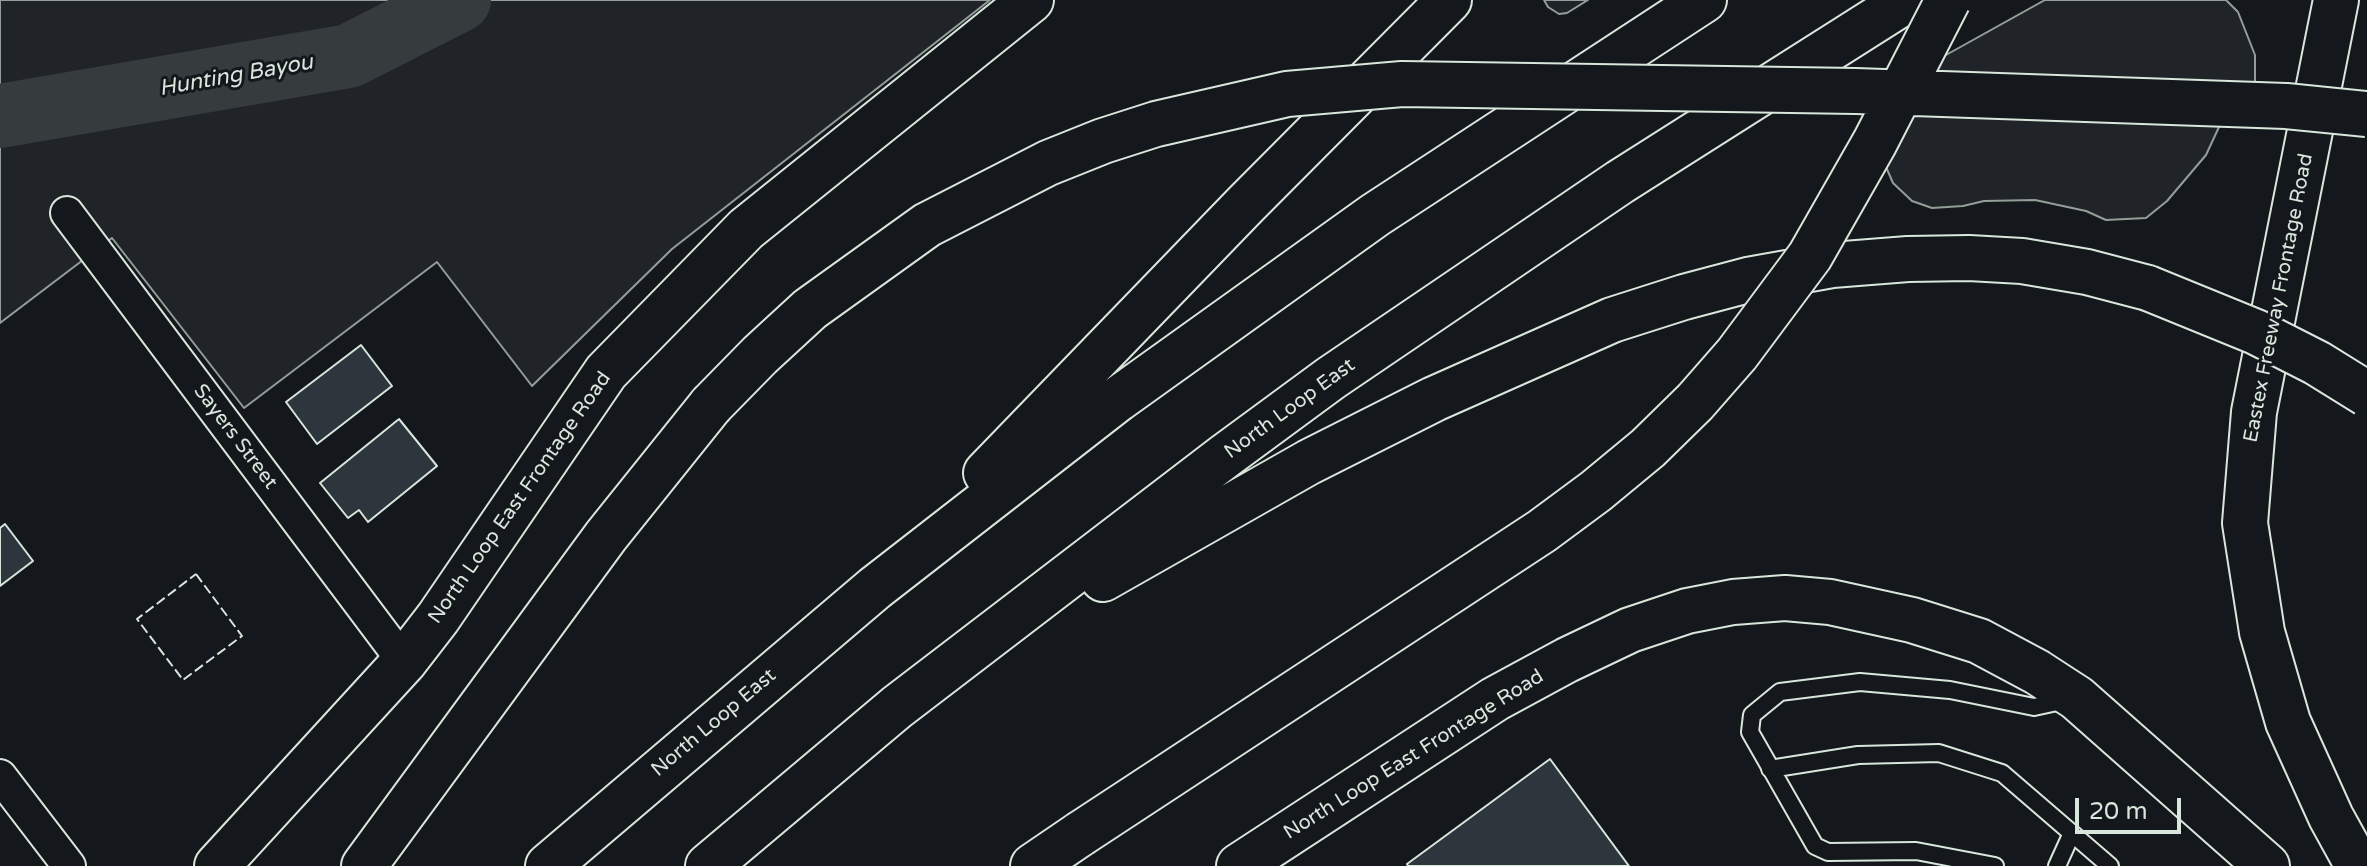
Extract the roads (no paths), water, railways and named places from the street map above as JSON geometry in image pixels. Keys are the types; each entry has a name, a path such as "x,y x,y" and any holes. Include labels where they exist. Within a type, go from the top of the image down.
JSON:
{"main road":[{"name":"North Loop East Frontage Road","path":"217,866 404,662 438,618 606,372 746,229 1031,0"},
{"path":"875,588 1245,205 1449,0"},
{"name":"North Loop East","path":"548,866 875,588 1118,399 1375,215 1704,0"},
{"name":"North Loop East","path":"708,866 897,707 1331,378 1608,190 1907,0"},
{"path":"1033,866 1542,531 1648,448 1737,354 1810,256 1875,142 1948,0"},
{"name":"Eastex Freeway Frontage Road","path":"2336,0 2254,412 2245,523 2262,632 2288,722 2331,817 2358,866"},
{"path":"364,866 606,536 711,405 760,355 810,309 927,225 1048,163 1103,141 1156,124 1287,94 1402,84 1856,91 2286,106 2367,114"},
{"path":"897,707 1073,596 1309,462 1434,399 1612,320 1748,280 1832,265 1908,259 2022,261 2087,272 2148,288 2256,332 2317,363 2367,394"},
{"name":"North Loop East Frontage Road","path":"1239,866 1495,699 1567,660 1630,630 1687,611 1785,598 1815,600 1912,620 1979,641 2037,672 2077,698 2267,866"}],"street":[{"name":"Sayers Street","path":"67,213 404,662"},
{"path":"0,776 69,866"}],"lane":[{"path":"1995,866 1916,851 1828,852 1815,846 1770,769 1749,725 1752,715 1780,692 1875,682 1950,690 2034,707 2077,698"},
{"path":"1770,769 1858,755 1939,753 2002,773 2110,866"},
{"path":"2057,866 2072,833"}],"waterway":[{"name":"Hunting Bayou","path":"0,116 349,56 459,0"}]}
